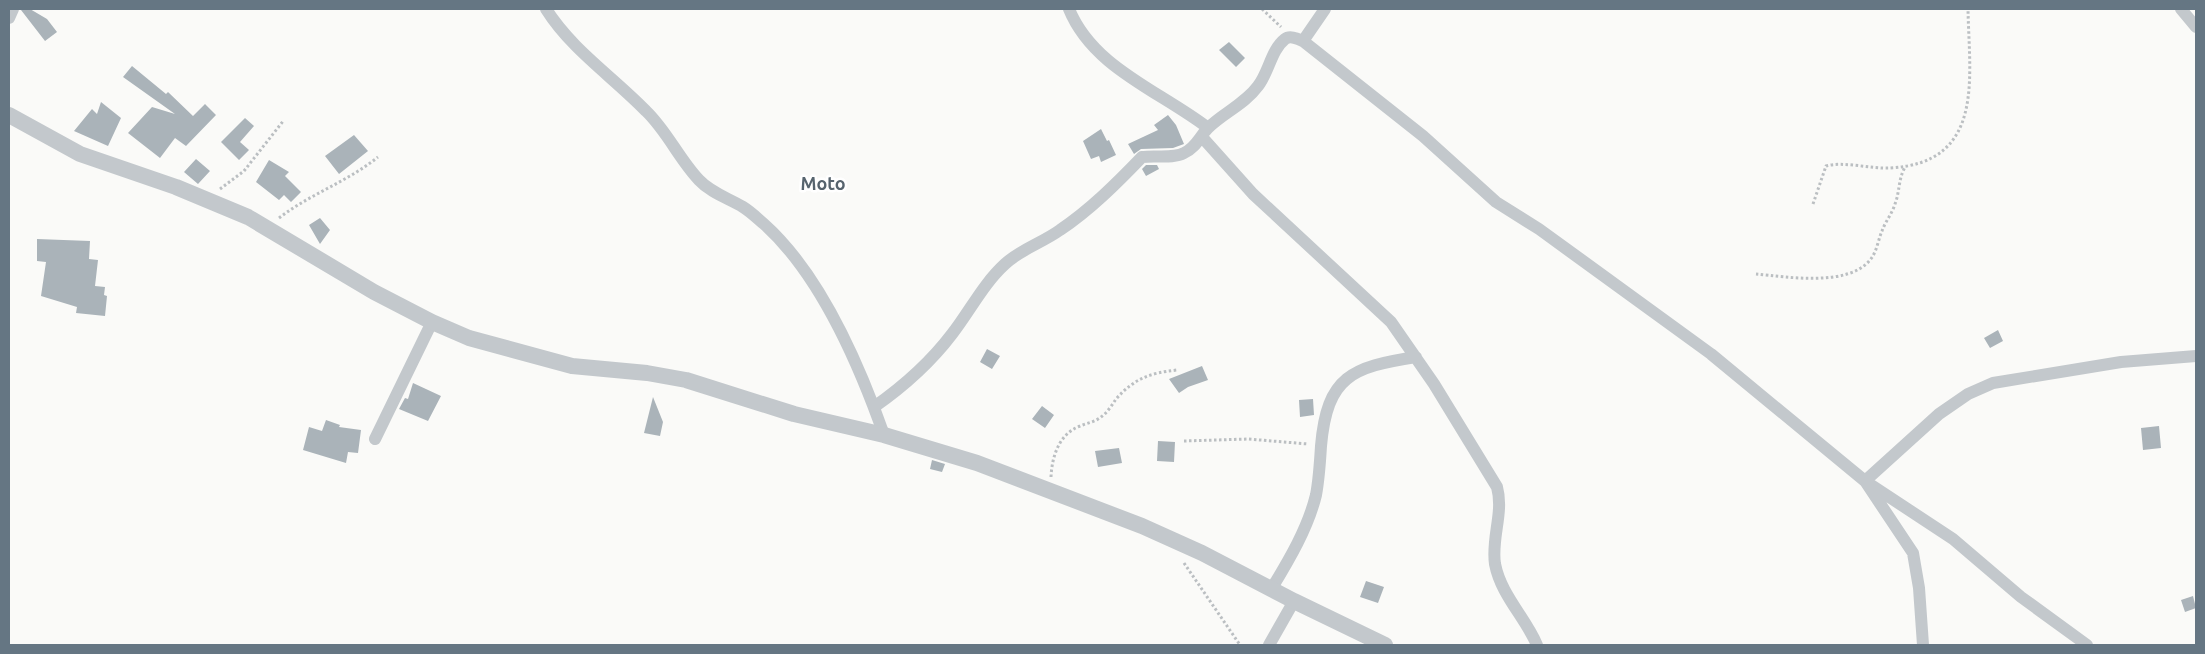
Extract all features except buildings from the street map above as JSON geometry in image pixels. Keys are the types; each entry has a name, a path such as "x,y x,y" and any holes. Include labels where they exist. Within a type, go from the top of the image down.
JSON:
{"street":[{"path":"9,18 13,9"},
{"path":"546,9 557,27 576,48 657,123 707,188 745,208 765,225 787,249 808,277 842,335 874,407 884,435"},
{"path":"1069,9 1092,47 1119,70 1182,108 1205,132 1253,194 1391,322 1416,357 1497,487 1500,504 1495,563 1507,594 1537,645"},
{"path":"1303,41 1325,9"},
{"path":"2181,9 2196,27"},
{"path":"874,407 912,379 939,350 975,300 1005,264 1032,245 1061,230 1079,216 1142,157 1184,154 1205,132 1233,110 1258,86 1278,47 1290,36 1303,41 1423,136 1496,202 1538,229 1711,354 1865,481 1953,539 2021,597 2087,645"},
{"path":"9,115 80,154 205,198 268,227 339,272 432,322 470,338 572,366 647,373 686,380 794,414 884,435 977,463 1142,526 1385,645"},
{"path":"375,438 432,322"},
{"path":"1865,481 1939,414 1968,394 1993,383 2094,366 2196,356"},
{"path":"1272,588 1288,562 1315,498 1321,445 1328,405 1332,394 1341,383 1366,368 1416,357"},
{"path":"1865,481 1913,553 1919,588 1923,645"},
{"path":"1268,645 1294,601"}],"path":[{"path":"1262,9 1290,36"},
{"path":"1813,204 1826,166 1882,169 1905,166 1938,153 1948,146 1964,123 1970,84 1968,9"},
{"path":"205,198 244,171 284,120"},
{"path":"268,227 292,207 356,174 378,157"},
{"path":"1756,274 1828,278 1856,271 1866,264 1874,253 1882,230 1893,210 1898,182 1905,166"},
{"path":"1051,492 1054,452 1067,435 1078,426 1103,416 1118,397 1138,380 1150,374 1177,370"},
{"path":"1184,440 1248,439 1321,445"},
{"path":"1181,558 1240,645"}],"district":[{"name":"Moto","path":"823,183"}]}
